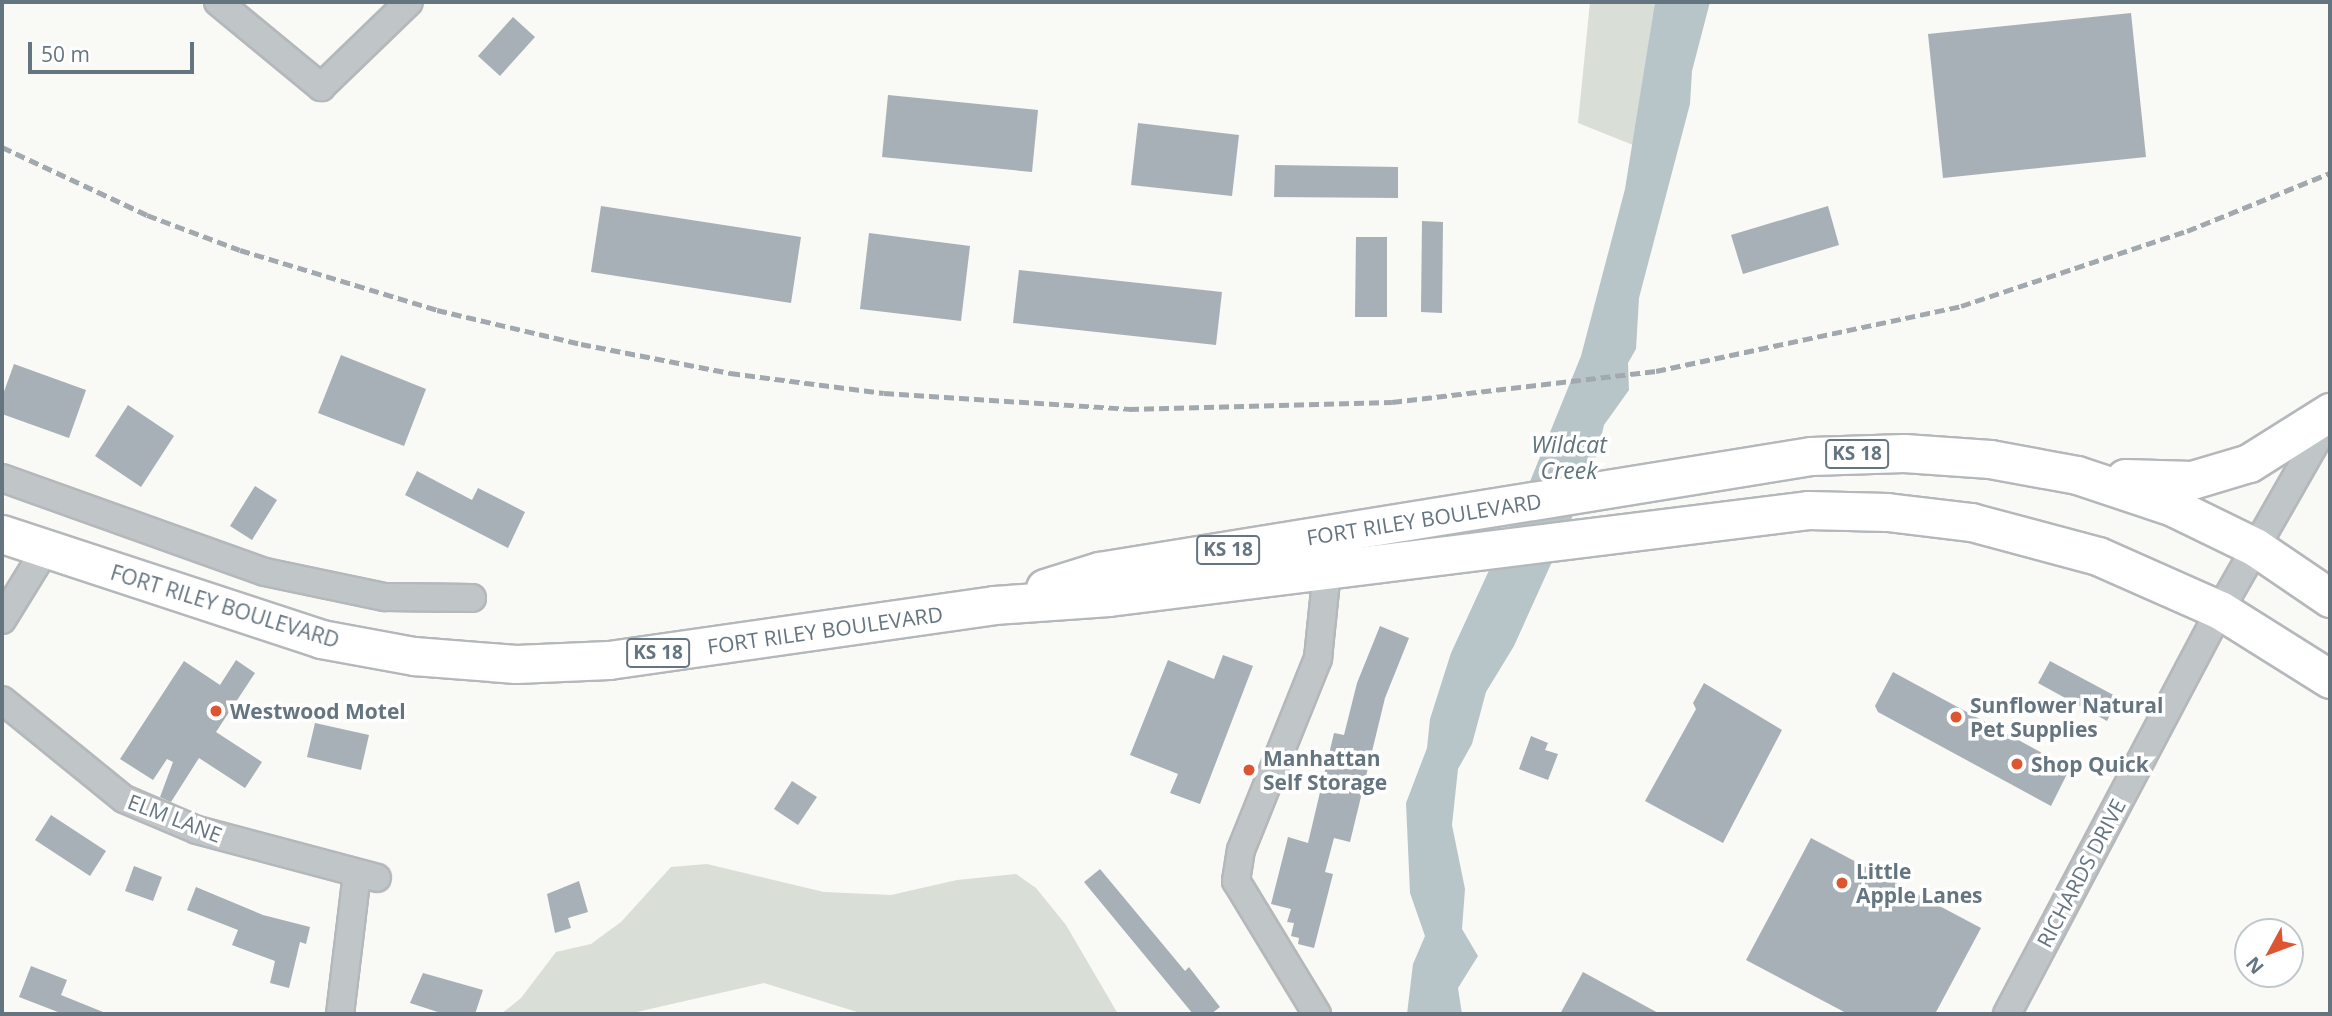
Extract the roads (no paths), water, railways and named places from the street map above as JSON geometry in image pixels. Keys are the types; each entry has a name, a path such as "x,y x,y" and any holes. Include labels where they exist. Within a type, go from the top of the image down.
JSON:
{"highway":[{"path":"2077,475 2192,480 2249,463 2330,414"},
{"name":"FORT RILEY BOULEVARD","path":"1329,552 1465,512 1811,456 1904,453 1990,459 2077,475 2173,507 2255,547 2330,598"},
{"name":"FORT RILEY BOULEVARD","path":"2,534 321,639 414,656 516,664 609,660 994,605 1099,570 1329,552 1447,555 1808,510 1887,512 1972,522 2098,556 2220,610 2330,679"}],"street":[{"path":"218,2 321,87 409,2"},
{"name":"RICHARDS DRIVE","path":"2007,1014 2220,610 2330,414"},
{"path":"2,478 265,572 385,597 472,598"},
{"path":"2,620 45,550"},
{"path":"1317,1014 1236,881 1241,850 1318,658 1329,552"},
{"name":"ELM LANE","path":"2,700 124,799 197,830 367,876 340,1014"}],"water":[{"name":"Wildcat Creek","path":"1655,2 1710,2 1692,71 1690,104 1639,298 1636,349 1628,363 1629,390 1604,425 1593,471 1514,646 1486,692 1472,744 1458,769 1452,825 1465,889 1462,929 1478,956 1458,988 1462,1014 1407,1014 1413,964 1425,936 1410,893 1406,803 1427,748 1430,719 1451,653 1531,479 1581,356 1625,189"}],"railway":[{"path":"2,147 147,215 240,250 437,310 581,344 730,373 884,393 1129,409 1392,402 1656,371 1961,306 2187,231 2330,173"}],"place":[{"name":"Westwood Motel","path":"216,711"},
{"name":"Sunflower Natural Pet Supplies","path":"1956,717"},
{"name":"Shop Quick","path":"2017,764"},
{"name":"Manhattan Self Storage","path":"1249,770"},
{"name":"Little Apple Lanes","path":"1842,883"}]}
